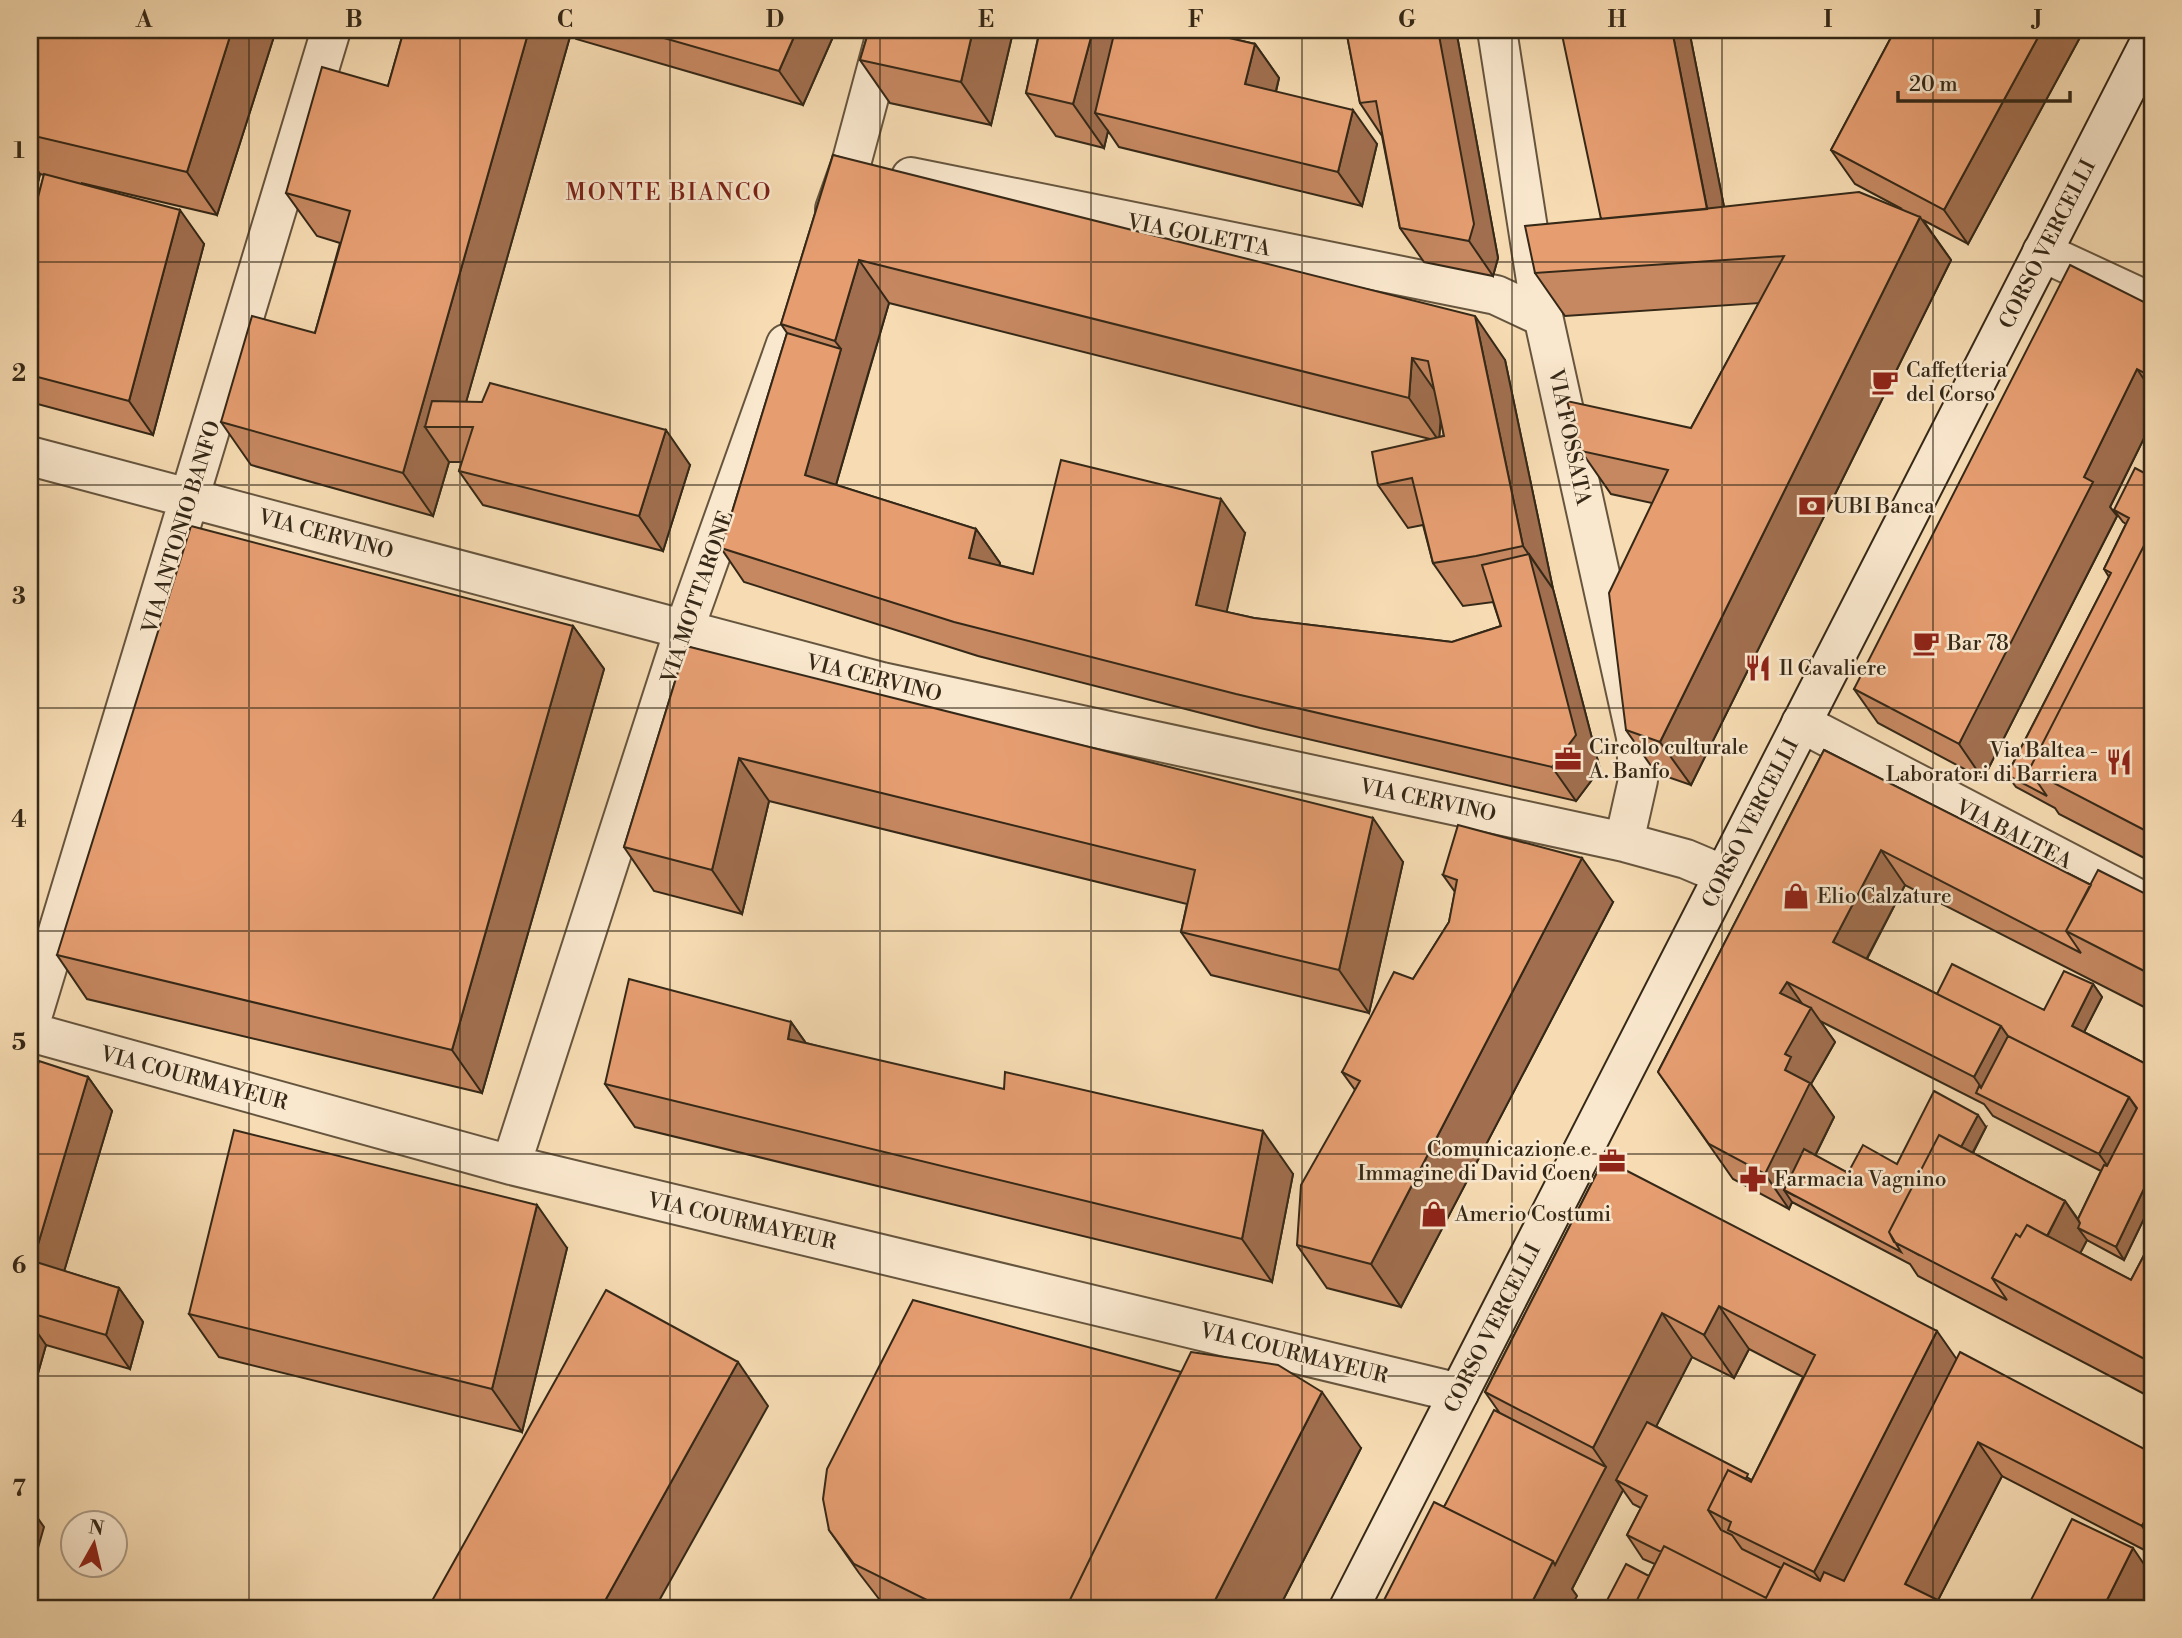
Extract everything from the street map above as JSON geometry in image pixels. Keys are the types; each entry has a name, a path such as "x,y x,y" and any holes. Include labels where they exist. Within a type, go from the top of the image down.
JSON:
{"street":[{"name":"VIA ANTONIO BANFO","path":"30,1024 331,30"},
{"path":"823,243 851,164 887,30"},
{"name":"VIA FOSSATA","path":"1497,30 1538,293 1636,737 1638,779 1624,842"},
{"name":"CORSO VERCELLI","path":"1349,1608 2152,38"},
{"name":"VIA GOLETTA","path":"851,164 1496,295 1543,317"},
{"path":"2042,252 2152,303"},
{"name":"VIA MOTTARONE","path":"511,1166 684,630 799,308"},
{"name":"VIA CERVINO","path":"30,456 882,682 1624,842 1686,859 1724,875"},
{"name":"VIA BALTEA","path":"1801,723 2152,906"},
{"name":"VIA COURMAYEUR","path":"30,1032 511,1166 1458,1393"},
{"path":"1576,1163 1612,1182"}],"building":[{"path":"30,30 232,30 187,172 30,135"},
{"path":"404,30 529,30 403,473 221,422 252,316 315,333 350,211 286,193 322,67 388,86"},
{"path":"636,30 797,30 779,71"},
{"path":"869,30 973,30 961,82 860,60"},
{"path":"1040,30 1093,30 1073,104 1026,93"},
{"path":"1115,30 1195,30 1255,44 1245,84 1353,110 1338,172 1095,113"},
{"path":"1346,30 1438,30 1474,224 1469,241 1400,228 1376,101 1360,103"},
{"path":"1561,30 1672,30 1707,209 1601,219"},
{"path":"1895,30 2042,30 1944,210 1831,150"},
{"path":"833,155 1475,316 1523,546 1433,563 1412,478 1378,485 1372,452 1444,436 1428,361 1412,358 1409,398 859,260 835,341 781,324"},
{"path":"44,174 180,210 129,401 30,375 30,228"},
{"path":"1859,192 1920,217 1660,742 1626,730 1609,593 1668,470 1581,451 1567,401 1691,428 1784,256 1535,273 1525,226"},
{"path":"2070,265 2152,306 2152,377 2137,369 2084,477 2093,482 1959,744 1854,689"},
{"path":"787,333 841,349 805,475 976,529 969,558 1033,574 1061,460 1221,499 1196,605 1254,618 1452,642 1501,626 1482,565 1529,554 1576,735 1552,767 1236,694 954,622 721,548"},
{"path":"490,383 666,430 639,516 459,471 473,427 425,427 432,401 482,402"},
{"path":"2135,468 2152,477 2152,530 2029,770 2047,796 2007,775 2111,573 2104,569 2129,518 2114,510"},
{"path":"191,526 573,626 452,1050 57,955"},
{"path":"2152,530 2152,834 2029,770"},
{"path":"686,646 1373,818 1339,970 1181,932 1195,870 739,758 712,870 624,847"},
{"path":"1824,750 2091,885 2066,931 2081,953 1881,850 1833,942 2001,1026 1974,1077 1787,982 1780,993 1811,1008 1785,1054 1791,1057 1785,1070 1810,1083 1765,1174 1709,1144 1658,1072"},
{"path":"1458,825 1582,858 1371,1264 1297,1245 1301,1185 1360,1081 1342,1072 1394,972 1413,979 1449,922 1457,880 1443,875"},
{"path":"2098,870 2152,897 2152,975 2066,931"},
{"path":"1952,964 2044,1010 2064,971 2093,984 2072,1026 2152,1067 2152,1172 2116,1247 2078,1228 2078,1219 2104,1165 2107,1166 2137,1108 2129,1097 2008,1036 2001,1026 1937,994"},
{"path":"629,979 791,1022 788,1039 1004,1089 1005,1072 1263,1131 1242,1239 605,1084"},
{"path":"2008,1036 2129,1097 2099,1154 1976,1093"},
{"path":"39,1061 88,1077 33,1261 119,1288 106,1335 30,1313 30,1092"},
{"path":"1934,1091 1978,1115 1961,1147 1939,1135 1889,1232 1901,1252 1784,1190 1804,1149 1848,1173 1863,1145 1897,1164"},
{"path":"234,1130 537,1205 492,1389 189,1314"},
{"path":"1939,1135 2065,1201 2047,1236 2027,1225 2020,1237 2016,1234 1992,1278 2007,1300 1894,1242 1889,1232"},
{"path":"1604,1159 1937,1331 1814,1572 1728,1530 1731,1522 1708,1510 1728,1470 1751,1482 1815,1355 1719,1306 1704,1335 1662,1313 1593,1448 1485,1392"},
{"path":"2027,1225 2131,1280 2152,1240 2152,1363 1992,1278 2016,1234 2020,1237"},
{"path":"606,1290 738,1362 601,1608 428,1608"},
{"path":"913,1300 1181,1372 1066,1608 943,1608 854,1564 829,1530 823,1499 827,1469"},
{"path":"1191,1352 1278,1365 1322,1392 1211,1608 1066,1608"},
{"path":"1960,1352 2152,1453 2152,1506 2142,1526 1978,1442 1905,1584 1954,1608 1633,1608 1664,1546 1766,1598 1784,1563 1820,1581 1824,1572 1844,1581"},
{"path":"1494,1410 1606,1467 1555,1565 1553,1561 1444,1507"},
{"path":"1647,1422 1748,1474 1746,1479 1728,1470 1708,1510 1721,1530 1732,1535 1742,1549 1781,1568 1766,1598 1664,1546 1661,1552 1627,1535 1647,1496 1616,1480"},
{"path":"1434,1502 1553,1561 1529,1608 1380,1608"},
{"path":"2072,1519 2133,1548 2103,1608 2027,1608"},
{"path":"1626,1564 1649,1576 1633,1608 1603,1608"}],"place":[{"name":"Caffetteria del Corso","path":"1885,382"},
{"name":"UBI Banca","path":"1812,506"},
{"name":"Bar 78","path":"1926,643"},
{"name":"Il Cavaliere","path":"1758,668"},
{"name":"Circolo culturale A. Banfo","path":"1568,759"},
{"name":"Via Baltea - Laboratori di Barriera","path":"2119,762"},
{"name":"Elio Calzature","path":"1796,896"},
{"name":"Comunicazione e Immagine di David Coen","path":"1612,1161"},
{"name":"Farmacia Vagnino","path":"1753,1179"},
{"name":"Amerio Costumi","path":"1434,1214"}],"district":[{"name":"MONTE BIANCO","path":"669,192"}]}
